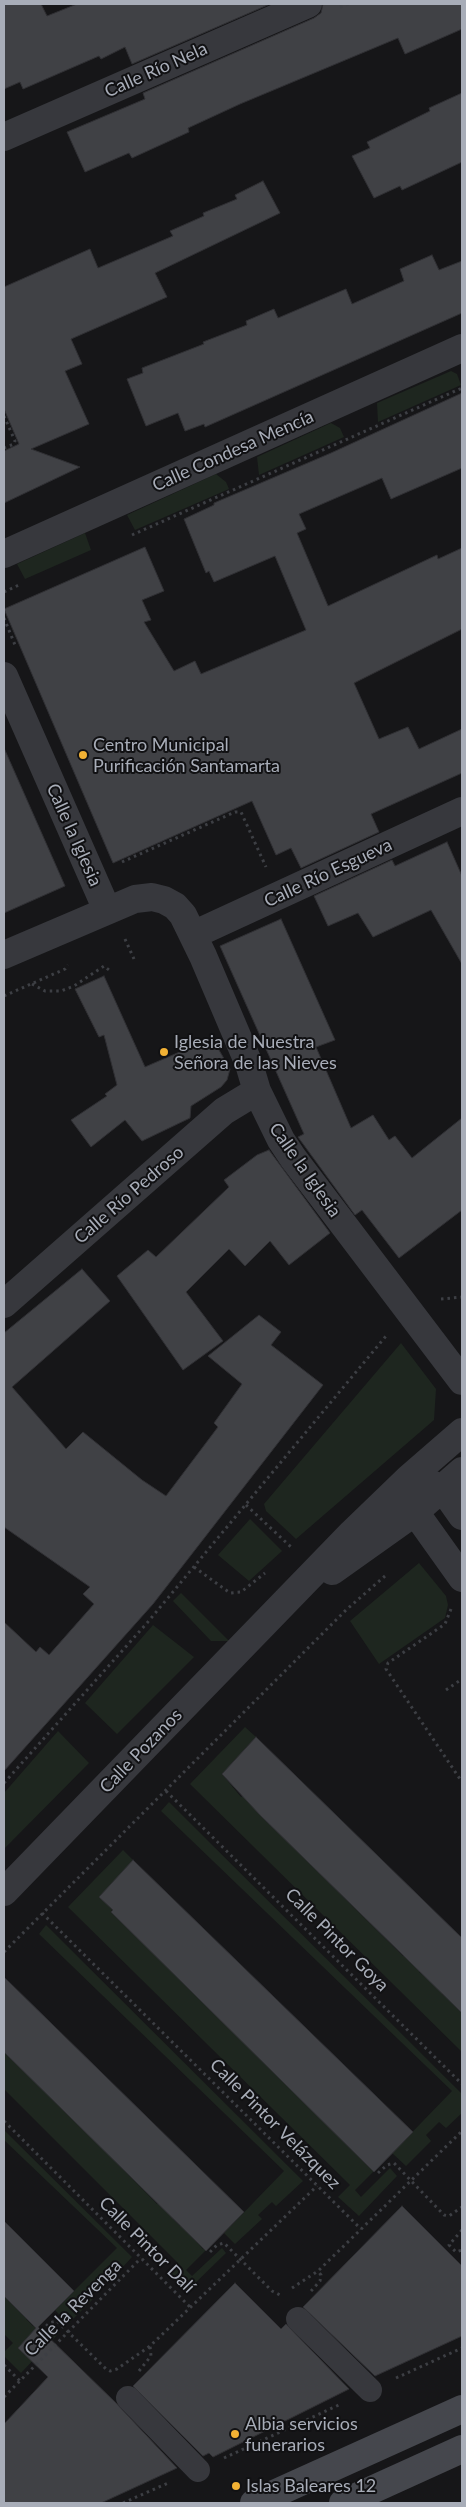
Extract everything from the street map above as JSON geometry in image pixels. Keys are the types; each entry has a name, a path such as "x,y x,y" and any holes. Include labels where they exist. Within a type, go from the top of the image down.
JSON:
{"main road":[{"path":"254,2503 462,2409"},
{"path":"343,2503 462,2449"}],"street":[{"name":"Calle Río Nela","path":"4,137 308,4"},
{"name":"Calle Condesa Mencía","path":"4,554 462,348"},
{"name":"Calle la Iglesia","path":"4,676 107,910 135,899 152,897 164,900 175,906 183,915 249,1064 257,1091 270,1120 293,1158 462,1382"},
{"name":"Calle Río Esgueva","path":"193,935 462,811"},
{"path":"4,955 107,910"},
{"name":"Calle Río Pedroso","path":"4,1304 224,1111 257,1091"},
{"name":"Calle Pozanos","path":"4,1892 409,1478 462,1432"},
{"path":"462,1516 453,1480 409,1478 408,1498 415,1512 462,1578"},
{"name":"Calle Pozanos","path":"278,1610 415,1512 453,1480"},
{"path":"298,2318 370,2390"},
{"path":"128,2398 198,2470"}],"path":[{"path":"123,539 462,388"},
{"path":"4,416 15,441 14,444 4,448"},
{"path":"4,592 22,584"},
{"path":"4,618 17,650"},
{"path":"115,866 235,812 242,812 269,874"},
{"path":"127,943 134,959"},
{"path":"4,996 65,969 70,962"},
{"path":"32,984 45,991 61,991 104,966 107,966 109,970"},
{"path":"4,1783 194,1567 394,1326 428,1299 462,1297"},
{"path":"246,1505 292,1549"},
{"path":"285,1555 300,1542"},
{"path":"194,1567 230,1593 241,1592 272,1566"},
{"path":"4,1952 346,1610 390,1571"},
{"path":"451,1603 451,1610 445,1624 388,1663 386,1669 462,1782"},
{"path":"446,1690 462,1679"},
{"name":"Calle Pintor Goya","path":"166,1791 462,2084"},
{"name":"Calle Pintor Velázquez","path":"42,1913 361,2229"},
{"name":"Calle Pintor Dalí","path":"4,2121 190,2307 317,2186"},
{"path":"210,2252 217,2245 224,2243 272,2291 280,2295 318,2271 462,2130"},
{"path":"378,2173 387,2165 394,2163 444,2215 449,2216 462,2207"},
{"path":"462,2230 449,2245 456,2252 462,2250"},
{"name":"Calle la Revenga","path":"4,2365 20,2381 141,2258"},
{"path":"310,2292 320,2281 321,2274 318,2271"},
{"path":"42,2331 49,2323 57,2321 110,2371 150,2346 190,2307"},
{"path":"141,2369 151,2356 150,2346"},
{"path":"123,2503 462,2348"},
{"path":"4,2397 20,2381"}],"shaded area":[{"path":"451,371 457,374 461,385 378,422 377,403"},
{"path":"331,423 340,428 344,437 259,475 257,457"},
{"path":"216,474 226,482 229,489 135,530 127,515"},
{"path":"85,533 91,550 25,579 17,564"},
{"path":"401,1343 436,1389 434,1420 296,1539 266,1511 264,1504"},
{"path":"250,1519 282,1551 249,1581 218,1555"},
{"path":"419,1563 446,1596 448,1605 445,1618 379,1664 350,1621"},
{"path":"181,1593 229,1641 211,1641 173,1601"},
{"path":"153,1625 194,1657 117,1734 85,1703"},
{"path":"245,1727 256,1737 222,1774 241,1797 244,1795 265,1820 288,1842 290,1841 311,1865 403,1956 406,1954 421,1969 419,1972 427,1978 429,1977 443,1991 442,1994 462,2010 462,2052 190,1784"},
{"path":"58,1731 89,1763 4,1849 4,1793"},
{"path":"169,1802 462,2094 462,2113 446,2128 439,2122 426,2135 431,2141 406,2166 392,2153 452,2091 161,1811"},
{"path":"123,1850 133,1860 111,1912 376,2169 355,2190 361,2197 390,2168 397,2176 359,2216 338,2197 350,2185 68,1907"},
{"path":"46,1925 303,2181 276,2206 272,2202 258,2215 262,2219 235,2244 224,2233 284,2171 39,1934"},
{"path":"4,2047 157,2204 160,2202 175,2217 173,2219 180,2226 182,2225 203,2249 207,2249 186,2270 192,2276 222,2248 226,2253 186,2292 168,2274 178,2263 4,2089"},
{"path":"4,2130 132,2257 109,2282 105,2279 90,2294 94,2298 68,2324 55,2310 117,2248 4,2140"},
{"path":"4,2296 28,2316 26,2319 33,2326 38,2327 18,2348 25,2355 53,2326 59,2333 21,2373 4,2356 4,2352 13,2343 4,2334"}],"building":[{"path":"4,4 41,4 47,16 77,4 270,4 132,64 125,47 101,59 99,56 23,89 20,82 4,89"},
{"path":"323,4 462,4 462,29 405,54 398,38 240,104 188,128 189,132 132,158 129,153 85,172 67,132 145,99 143,93 314,18 321,13"},
{"path":"462,93 462,162 402,190 400,186 374,198 352,156 370,148 367,142 430,111 429,108"},
{"path":"263,181 280,213 155,273 167,297 71,339 82,364 65,371 89,424 31,449 80,467 4,503 4,451 19,444 4,409 4,287 90,249 98,268 173,236 170,231 204,216 203,213 237,199 235,195"},
{"path":"432,255 439,270 462,261 462,313 205,427 204,424 185,431 178,413 146,426 127,379 143,373 142,368 247,325 246,321 274,309 278,318 346,289 352,304 404,281 400,269"},
{"path":"462,393 462,468 391,499 382,478 299,514 306,529 297,533 328,606 437,555 438,559 462,548 462,629 354,683 379,739 408,727 419,749 462,729 462,773 371,814 379,832 301,868 291,848 276,855 252,801 113,863 4,609 145,547 164,591 142,600 151,620 144,622 174,671 195,661 201,674 306,630 275,556 214,582 209,571 206,573 184,519 214,505 214,503 331,453"},
{"path":"4,748 65,886 4,913"},
{"path":"447,842 462,876 462,964 431,910 373,937 358,913 328,926 314,896 392,860 395,866"},
{"path":"281,919 335,1040 316,1047 351,1128 373,1115 389,1140 395,1136 412,1158 462,1118 462,1210 399,1258 362,1210 355,1215 298,1137 304,1134 220,946"},
{"name":"Iglesia de Nuestra Señora de las Nieves","path":"104,976 145,1067 212,1038 230,1069 227,1080 221,1087 191,1106 190,1118 142,1141 125,1120 91,1147 71,1120 107,1096 105,1094 117,1085 104,1035 99,1037 75,989"},
{"path":"269,1150 330,1233 289,1265 270,1241 245,1266 229,1249 186,1292 223,1341 183,1370 117,1276 148,1250 156,1257 229,1187 224,1180 257,1155"},
{"path":"82,1269 110,1301 12,1387 66,1449 83,1432 142,1480 166,1496 218,1427 214,1423 242,1384 208,1356 259,1315 281,1332 271,1345 323,1385 153,1604 4,1771 4,1622 36,1652 40,1647 49,1655 94,1604 83,1594 90,1587 4,1527 4,1333"},
{"path":"256,1737 462,1938 462,2013 260,1815 222,1774"},
{"path":"133,1860 413,2132 374,2172 111,1912 113,1910 99,1897"},
{"path":"4,1977 244,2212 206,2251 4,2052"},
{"path":"402,2206 462,2266 462,2336 375,2376 303,2307"},
{"path":"4,2221 74,2291 38,2327 116,2403 177,2468 101,2503 4,2503 4,2424 48,2377 18,2348 36,2328 4,2296"},
{"path":"235,2283 281,2329 286,2324 349,2389 213,2457 209,2453 203,2456 133,2386"}],"place":[{"name":"Centro Municipal Purificación Santamarta","path":"83,755"},
{"name":"Iglesia de Nuestra Señora de las Nieves","path":"164,1052"},
{"name":"Albia servicios funerarios","path":"235,2434"},
{"name":"Islas Baleares 12","path":"236,2486"}]}
